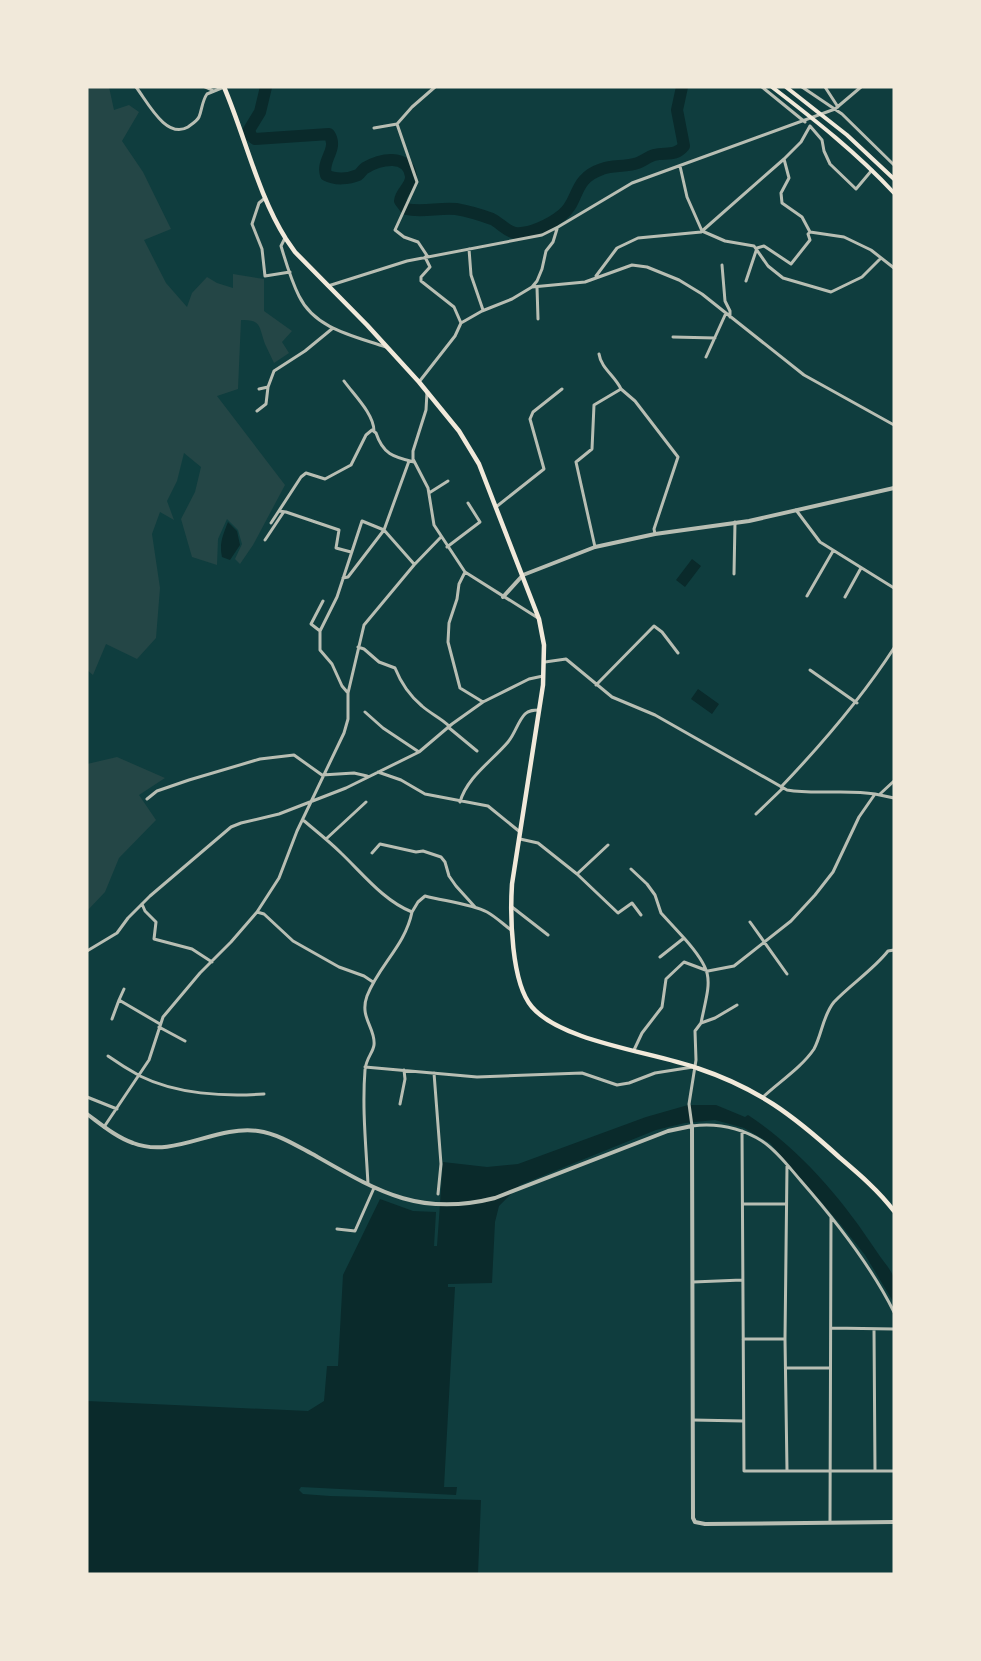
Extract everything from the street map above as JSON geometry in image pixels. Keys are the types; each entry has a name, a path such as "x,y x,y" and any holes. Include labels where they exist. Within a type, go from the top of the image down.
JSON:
{"main road":[{"path":"224,87 266,198 285,238 427,391 459,431 479,464 539,619 545,662 510,906 520,985 525,999 533,1009 551,1023 577,1035 695,1067 763,1096 807,1128 872,1186 894,1211"},
{"path":"772,87 819,123 872,170 894,193"},
{"path":"786,87 865,150 894,179"}],"street":[{"path":"136,87 161,120 176,129 184,129 192,124 198,117 207,94 224,87"},
{"path":"205,87 214,92"},
{"path":"374,128 397,124 435,87"},
{"path":"762,87 810,126 822,140 830,164 856,189 872,170"},
{"path":"802,87 837,108"},
{"path":"825,87 842,114 894,165"},
{"path":"328,286 381,268 427,257 529,238 558,227 616,191 805,122 837,108 861,87"},
{"path":"397,124 417,182 395,230 404,237 418,242 430,267 421,277 421,281 454,307 461,323"},
{"path":"595,278 617,248 638,238 694,234 702,231 784,159 801,142 810,126"},
{"path":"680,166 687,197 702,231 725,241 757,248 764,246 792,264 810,240 808,234 810,232 802,217 782,203 781,193 789,178 784,159"},
{"path":"266,198 260,203 252,224 262,249 265,276 290,272"},
{"path":"419,382 456,336 461,323 483,310 512,299 537,281 546,251 553,242 558,227"},
{"path":"810,232 844,237 871,250 894,268"},
{"path":"285,238 281,246 298,295 315,318 333,328 388,348"},
{"path":"757,248 768,266 783,278 831,292 862,277 881,258"},
{"path":"746,281 757,248"},
{"path":"469,249 471,275 483,310"},
{"path":"531,287 585,282 632,265 647,267 679,280 702,294 804,375 894,425"},
{"path":"722,265 725,301 730,317"},
{"path":"537,287 538,318"},
{"path":"706,357 726,313"},
{"path":"257,411 266,404 268,387 274,371 305,351 333,328"},
{"path":"673,337 715,338"},
{"path":"599,354 600,362 616,379 621,389 635,401 678,457 654,529 655,534"},
{"path":"344,381 374,424 374,431 380,445 391,455 414,462"},
{"path":"259,389 268,387"},
{"path":"496,507 544,469 530,419 533,412 562,389"},
{"path":"595,547 576,462 592,449 594,405 621,389"},
{"path":"427,391 426,410 413,451 414,462 425,481 432,516 441,537 465,572 539,619"},
{"path":"265,540 301,477 306,473 325,479 351,465 366,435 374,431"},
{"path":"343,578 348,578 384,530 409,461"},
{"path":"429,493 448,481"},
{"path":"503,597 523,575 595,547 655,534 796,510 894,488"},
{"path":"447,547 480,522 468,503"},
{"path":"796,510 820,543 894,588"},
{"path":"271,523 281,512"},
{"path":"281,512 339,530 336,548 351,552"},
{"path":"348,693 342,686 332,664 320,650 320,631 337,597 362,521 384,530 414,565"},
{"path":"734,574 735,522"},
{"path":"104,1127 148,1060 163,1017 257,912 279,878 322,775 344,733 348,719 348,693 361,633 370,616 441,537"},
{"path":"807,596 833,551"},
{"path":"845,597 861,568"},
{"path":"465,572 459,584 449,623 448,642 460,688 483,702"},
{"path":"320,631 311,624 323,601"},
{"path":"596,685 654,626 662,632 678,653"},
{"path":"358,647 364,649 379,662 395,668 407,690 423,707 444,720 477,750"},
{"path":"756,814 857,703 894,648"},
{"path":"545,662 566,658 612,697 655,715 782,787 799,792 849,791 880,794 894,798"},
{"path":"810,670 857,703"},
{"path":"87,951 117,933 142,904 231,827 279,814 346,788 419,752 449,726 483,702 529,679 543,676"},
{"path":"460,802 463,792 509,741 524,714 531,710 539,710"},
{"path":"365,712 383,728 419,752"},
{"path":"147,799 157,791 189,780 260,759 289,755 294,755 322,775 339,776 354,773 369,776"},
{"path":"378,772 401,780 425,794 488,806 521,833"},
{"path":"880,794 894,781"},
{"path":"634,1050 642,1033 662,1007 666,979 684,962 708,971 734,966 764,944 798,914 833,872 859,817 875,794"},
{"path":"326,839 366,802"},
{"path":"303,820 373,885 404,909 412,912"},
{"path":"520,839 538,843 578,874 618,913 632,903 641,915"},
{"path":"372,853 380,844 416,852 423,850 441,857 452,881 475,907"},
{"path":"578,874 609,845"},
{"path":"631,869 647,884 655,895 661,913 701,956 708,971 708,992 701,1023 695,1031 695,1067 689,1104 692,1124 692,1513 695,1522 705,1524 894,1522"},
{"path":"368,1185 363,1111 365,1067 367,1058 374,1047 374,1039 365,1012 367,996 373,982 402,942 412,912 425,896 475,907 491,914 513,931"},
{"path":"142,904 145,911 156,922 154,939 192,949 212,962"},
{"path":"510,906 548,935"},
{"path":"257,912 264,914 293,941 339,967 364,976 373,982"},
{"path":"750,922 787,974"},
{"path":"660,957 684,938"},
{"path":"763,1096 813,1050 833,1003 856,980 879,962 888,951 894,950"},
{"path":"112,1019 124,989"},
{"path":"119,1000 185,1041"},
{"path":"701,1023 737,1005"},
{"path":"108,1056 139,1076 172,1088 210,1094 264,1094"},
{"path":"365,1067 477,1077 582,1073 617,1085 656,1072 695,1067"},
{"path":"400,1104 405,1079 404,1070"},
{"path":"434,1074 441,1164 438,1194"},
{"path":"87,1097 117,1109"},
{"path":"87,1114 122,1139 153,1148 174,1146 230,1131 260,1131 286,1140 374,1188 417,1203 450,1205 478,1203 525,1188 668,1131 692,1124 707,1124 742,1131 771,1148 831,1217 874,1276 894,1312"},
{"path":"742,1131 744,1471 894,1471"},
{"path":"787,1165 785,1204 787,1470"},
{"path":"337,1229 355,1231 374,1188"},
{"path":"744,1204 785,1204"},
{"path":"830,1521 831,1217"},
{"path":"693,1282 742,1280"},
{"path":"831,1329 894,1329"},
{"path":"874,1329 874,1471"},
{"path":"743,1339 785,1339"},
{"path":"786,1368 830,1368"},
{"path":"693,1420 743,1421"}],"shaded area":[{"path":"87,87 109,87 114,110 129,105 139,112 122,141 143,172 171,229 144,240 166,283 187,307 192,293 207,277 233,288 233,274 264,279 264,311 292,331 282,342 289,353 274,363 259,326 253,321 241,320 238,389 217,396 285,485 253,545 240,564 235,559 242,544 238,530 227,519 218,539 217,565 192,557 181,519 195,492 201,467 184,453 177,481 167,501 174,520 160,512 152,534 160,588 156,638 137,659 106,644 93,675 87,670"},
{"path":"228,522 237,531 240,545 230,560 222,557 221,552 222,539"},
{"path":"692,559 701,566 685,587 676,580"},
{"path":"698,689 719,704 712,714 691,699"},
{"path":"117,757 165,778 139,795 156,820 119,858 105,892 87,911 87,764"},
{"path":"688,1105 716,1105 745,1117 748,1115 803,1160 850,1213 889,1269 895,1282 894,1303 865,1255 770,1143 744,1128 715,1120 685,1123 656,1130 520,1185 499,1206 495,1222 492,1283 448,1284 448,1287 455,1287 444,1487 457,1487 456,1495 301,1487 299,1490 303,1494 330,1496 481,1500 478,1574 87,1574 87,1401 308,1411 324,1401 327,1366 338,1366 343,1275 380,1199 413,1211 436,1212 434,1246 437,1246 443,1162 487,1167 518,1164 646,1117"}],"waterway":[{"path":"266,87 260,112 249,130 255,139 329,134 332,145 326,164 326,175 338,178 350,177 358,175 365,168 378,162 399,161 405,164 411,176 410,183 400,201 406,209 461,210 492,219 515,233 540,228 562,215 572,203 581,184 592,173 606,168 630,165 654,155 674,153 681,149 684,146 677,110 682,87"}]}
